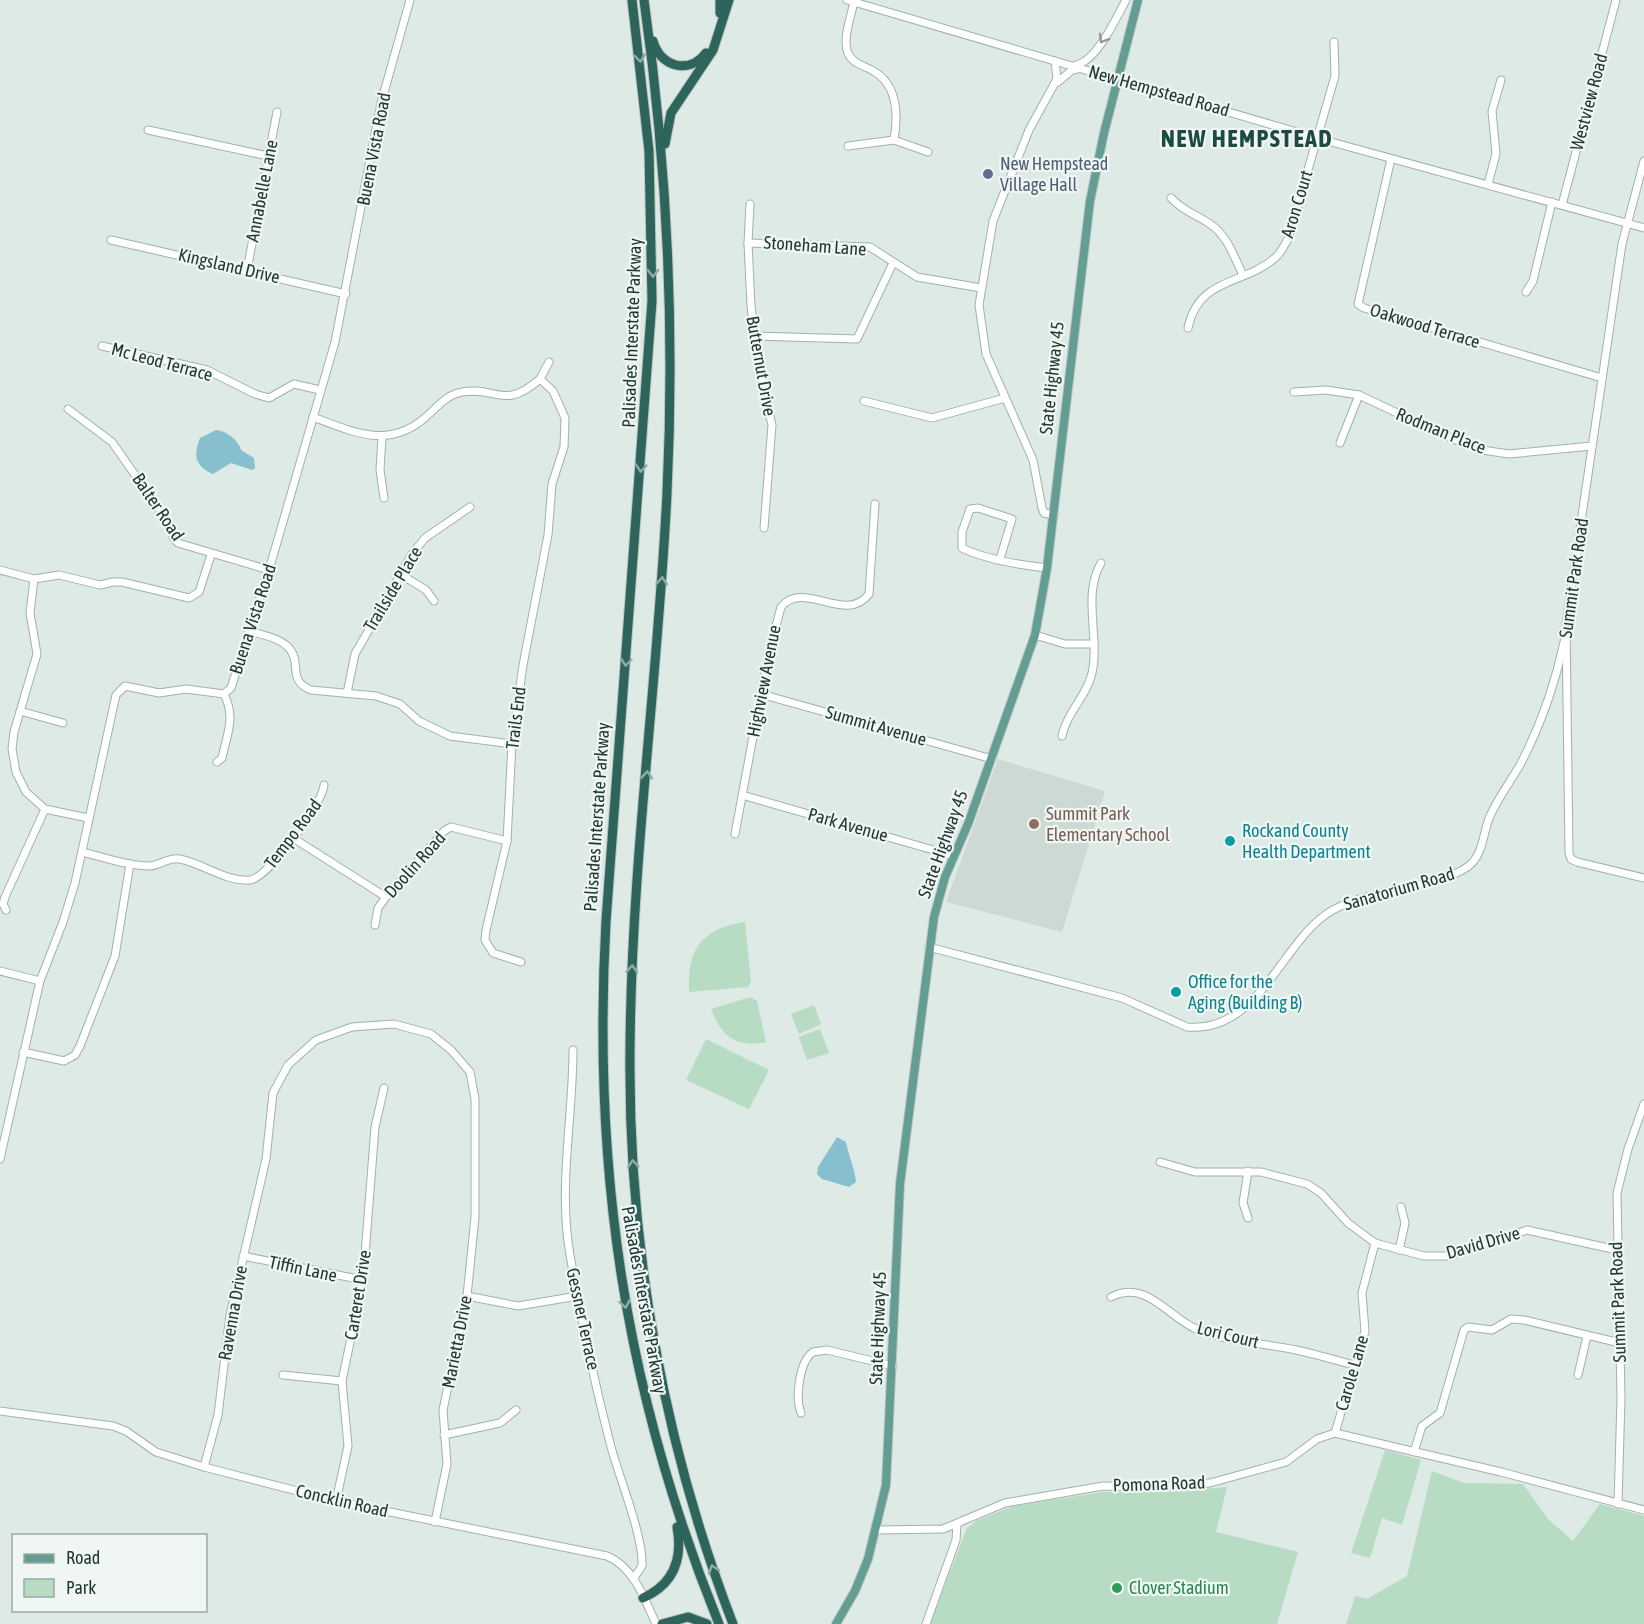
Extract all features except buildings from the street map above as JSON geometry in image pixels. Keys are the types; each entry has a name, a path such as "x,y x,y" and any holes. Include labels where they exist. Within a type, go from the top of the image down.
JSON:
{"highway":[{"name":"Palisades Interstate Parkway","path":"632,0 650,159 652,302 606,921 602,1072 607,1173 619,1273 638,1373 659,1455 687,1543 719,1624"},
{"name":"Palisades Interstate Parkway","path":"645,0 665,206 670,349 668,476 633,954 630,1054 632,1138 642,1263 663,1388 692,1502 733,1624"},
{"path":"645,0 657,51 664,60 675,66 691,65 702,58 712,40 722,0"},
{"path":"665,206 665,142 668,121 677,100 713,50 729,0"},
{"path":"644,1598 668,1582 675,1569 679,1553 677,1526 659,1455"},
{"path":"662,1624 684,1617 696,1618 707,1624"}],"main road":[{"name":"State Highway 45","path":"836,1624 857,1585 877,1530 887,1478 900,1184 929,947 937,907 954,856 992,759 1035,635 1054,515 1085,233 1095,170 1138,0"}],"street":[{"name":"Buena Vista Road","path":"0,1160 40,981 70,903 111,707 116,695 125,686 159,693 198,689 224,694 231,688 269,570 346,294 381,103 410,0"},
{"path":"1070,65 1083,64 1096,51 1126,0"},
{"name":"Westview Road","path":"1562,205 1616,0"},
{"path":"849,1 846,44 848,55 885,81 892,94 897,121 894,140"},
{"name":"New Hempstead Road","path":"849,1 1317,138 1644,228"},
{"name":"Aron Court","path":"1188,328 1191,314 1197,303 1220,285 1277,256 1288,239 1335,76 1334,42"},
{"path":"1054,515 1044,513 1032,459 990,367 982,338 981,288 989,235 999,204 1029,130 1059,74 1055,61"},
{"path":"1054,86 1072,70 1082,68"},
{"path":"1488,184 1496,154 1492,111 1501,80"},
{"name":"Annabelle Lane","path":"247,270 277,112"},
{"path":"148,130 268,156"},
{"path":"848,146 894,140 928,153"},
{"name":"Oakwood Terrace","path":"1391,159 1358,304 1364,308 1602,378"},
{"name":"Summit Park Road","path":"1644,161 1626,223 1564,642 1569,853 1571,859 1644,878"},
{"path":"1171,198 1186,213 1216,229 1224,238 1243,275"},
{"path":"1526,292 1533,281 1552,202"},
{"name":"Butternut Drive","path":"750,204 748,243 754,336 764,396 772,425 764,528"},
{"name":"Kingsland Drive","path":"111,240 346,294"},
{"name":"Stoneham Lane","path":"748,243 870,247 917,277 981,288"},
{"path":"754,336 857,339 893,263"},
{"name":"Mc Leod Terrace","path":"102,346 207,370 255,394 269,398 294,384 320,390"},
{"path":"313,417 365,434 382,437 409,430 445,400 461,392 511,396 530,388 540,379 549,362"},
{"name":"Trails End","path":"521,962 494,953 485,940 507,841 512,744 523,665 549,535 552,484 562,452 565,417 553,391 540,379"},
{"name":"Rodman Place","path":"1294,392 1326,390 1359,396 1482,450 1509,454 1592,446"},
{"path":"1340,443 1359,396"},
{"path":"864,401 932,418 1005,398"},
{"name":"Balter Road","path":"68,409 112,442 168,522 173,537 178,543 211,555 269,570"},
{"path":"382,437 380,470 384,498"},
{"name":"Highview Avenue","path":"735,834 777,615 786,601 798,597 849,606 857,605 869,594 875,504"},
{"name":"Trailside Place","path":"347,693 355,654 412,554 425,538 470,507"},
{"path":"1000,559 1012,519 978,508 970,509 962,532 962,548 1000,559 1047,568"},
{"path":"0,570 34,579 59,575 100,585 122,582 189,598 199,592 211,555"},
{"path":"1062,736 1070,714 1092,673 1093,585 1101,563"},
{"path":"400,574 426,590 434,601"},
{"path":"34,579 30,613 37,654 12,749 16,772 26,792 45,809 87,818"},
{"path":"249,631 272,638 290,649 295,658 297,680 303,687 311,690 376,696 400,704 419,721 450,736 512,744"},
{"path":"1035,635 1065,644 1094,644"},
{"name":"Sanatorium Road","path":"929,947 1122,998 1187,1027 1197,1028 1218,1022 1257,997 1305,932 1330,911 1375,893 1452,876 1470,866 1484,842 1492,812 1521,763 1557,675 1564,642"},
{"path":"217,762 222,758 231,719 231,708 224,694"},
{"name":"Summit Avenue","path":"761,694 992,759"},
{"path":"21,711 63,723"},
{"name":"Tempo Road","path":"82,852 130,864 156,865 177,859 238,879 252,880 262,876 293,838 321,797 324,785"},
{"name":"Park Avenue","path":"742,795 954,856"},
{"path":"6,910 3,904 5,897 45,809"},
{"name":"Doolin Road","path":"375,925 378,908 386,897 444,831 452,827 507,841"},
{"path":"293,838 386,897"},
{"path":"23,1052 64,1061 75,1055 115,956 130,864"},
{"path":"0,971 40,981"},
{"name":"Ravenna Drive","path":"204,1467 218,1415 230,1315 266,1159 273,1093 288,1065 316,1040 352,1027 394,1024 431,1034 451,1050 470,1072 475,1099 477,1161"},
{"name":"Gessner Terrace","path":"573,1050 573,1094 567,1149 567,1234 609,1442 640,1547 642,1566 633,1579"},
{"name":"Carteret Drive","path":"336,1501 348,1446 342,1381 363,1280 375,1127 384,1088"},
{"name":"Summit Park Road","path":"1618,1504 1620,1343 1616,1216 1620,1174 1644,1104"},
{"name":"Marietta Drive","path":"435,1522 447,1464 443,1410 467,1296 475,1217 477,1161"},
{"name":"David Drive","path":"1160,1162 1195,1172 1248,1171 1306,1184 1321,1193 1348,1223 1375,1243 1424,1256 1450,1256 1527,1230 1617,1250"},
{"path":"1248,1171 1243,1203 1248,1218"},
{"path":"1399,1250 1405,1223 1401,1208"},
{"name":"Carole Lane","path":"1335,1433 1365,1331 1362,1293 1375,1243"},
{"name":"Tiffin Lane","path":"243,1256 363,1280"},
{"name":"Lori Court","path":"1111,1297 1128,1291 1138,1293 1156,1300 1198,1330 1354,1365"},
{"path":"467,1296 518,1306 579,1296"},
{"path":"1414,1452 1422,1426 1440,1413 1464,1330 1468,1327 1492,1330 1511,1319 1620,1343"},
{"path":"1578,1375 1587,1336"},
{"path":"801,1413 798,1398 804,1363 813,1352 826,1350 893,1366"},
{"path":"283,1375 342,1381"},
{"path":"444,1435 500,1423 516,1410"},
{"name":"Concklin Road","path":"0,1411 114,1426 126,1431 156,1452 204,1467 336,1501 604,1555 618,1562 633,1579 656,1624"},
{"path":"1335,1433 1644,1510"},
{"name":"Pomona Road","path":"877,1530 930,1530 957,1525 1000,1505 1103,1486 1168,1486 1221,1481 1286,1462 1317,1439 1335,1433"},
{"path":"926,1624 954,1544 957,1525"}],"shaded area":[{"name":"Summit Park Elementary School","path":"998,759 1105,791 1062,932 946,902"}],"green space":[{"path":"745,922 751,982 748,987 689,992 691,964 700,944 717,930"},
{"path":"750,997 757,1001 766,1042 738,1042 731,1038 720,1027 711,1009"},
{"path":"814,1005 821,1024 799,1034 791,1014"},
{"path":"820,1029 829,1053 807,1060 799,1037"},
{"path":"706,1039 769,1070 749,1109 686,1080"},
{"path":"1385,1450 1421,1460 1402,1525 1382,1518 1370,1558 1351,1553"},
{"path":"1432,1471 1464,1483 1523,1484 1548,1519 1573,1541 1600,1504 1644,1516 1644,1624 1346,1624 1355,1596 1367,1599 1407,1576"},
{"name":"Clover Stadium","path":"1227,1487 1216,1532 1298,1552 1277,1624 930,1624 967,1528 976,1521 1013,1506 1103,1492 1167,1492"}],"water":[{"path":"216,430 232,437 241,450 254,458 255,468 252,470 231,463 213,474 202,468 196,455 200,438"},
{"path":"837,1137 846,1142 855,1174 856,1182 849,1187 822,1179 817,1174 818,1167"}],"place":[{"name":"New Hempstead Village Hall","path":"988,174"},
{"name":"Summit Park Elementary School","path":"1034,824"},
{"name":"Rockand County Health Department","path":"1230,841"},
{"name":"Office for the Aging (Building B)","path":"1176,992"},
{"name":"Clover Stadium","path":"1117,1588"}],"district":[{"name":"NEW HEMPSTEAD","path":"1247,139"}]}
